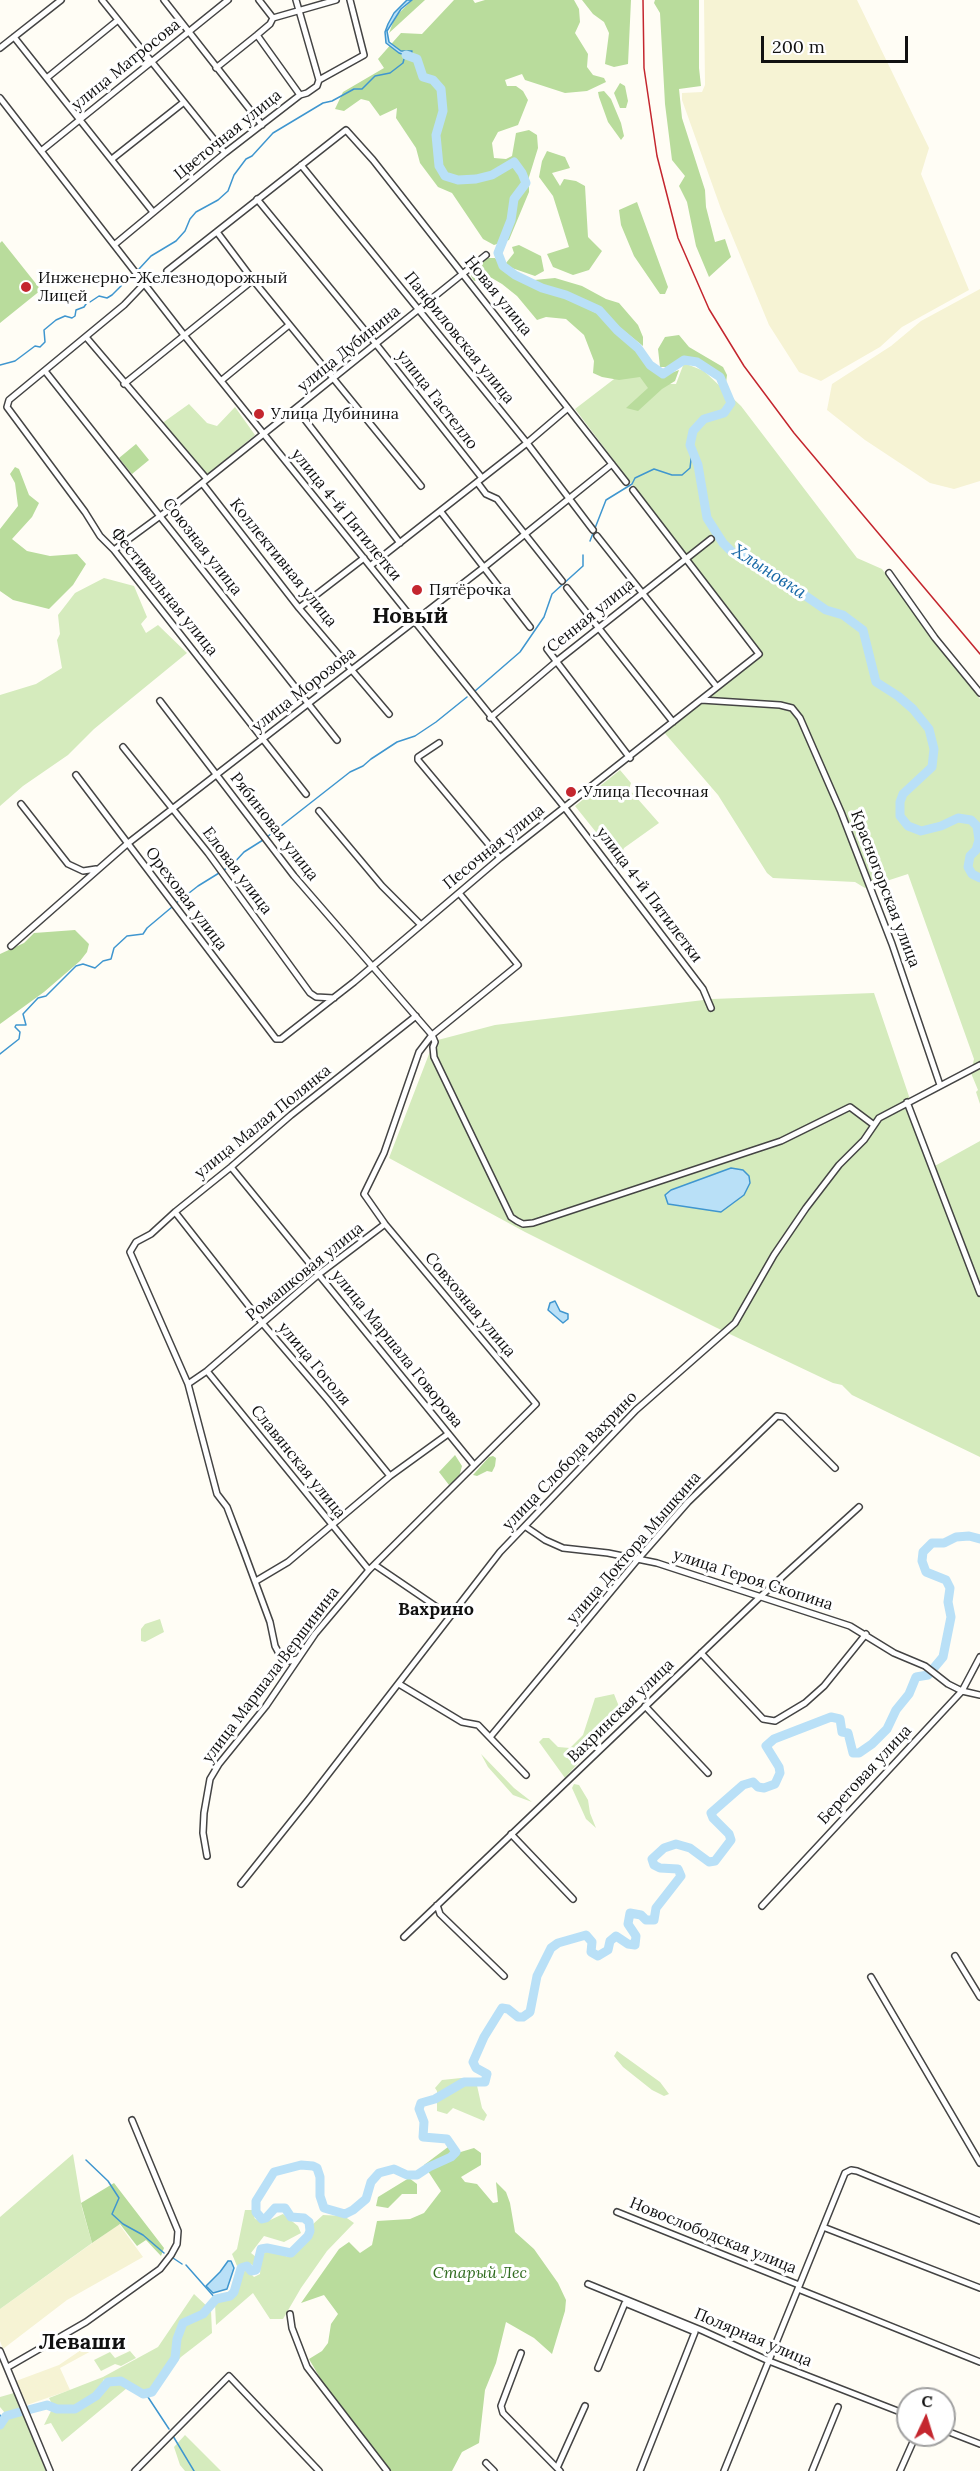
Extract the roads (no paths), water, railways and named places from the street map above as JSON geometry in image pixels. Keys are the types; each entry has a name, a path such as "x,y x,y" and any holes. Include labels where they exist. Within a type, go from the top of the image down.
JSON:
{"street":[{"path":"0,48 61,0"},
{"path":"102,0 225,153"},
{"path":"165,0 262,124"},
{"name":"улица Матросова","path":"41,151 228,0"},
{"path":"259,0 275,17"},
{"path":"296,0 319,80"},
{"path":"216,68 270,24 275,17 336,0"},
{"name":"Цветочная улица","path":"114,245 262,124 300,95 317,86 319,80 364,54 350,0"},
{"path":"48,76 118,20"},
{"path":"257,35 300,95"},
{"path":"14,37 48,76 153,212"},
{"name":"улица 4-й Пятилетки","path":"0,98 184,335 264,432 490,718 565,808 704,989 711,1008"},
{"path":"112,159 184,102"},
{"name":"Новая улица","path":"301,165 346,130 626,482"},
{"path":"167,271 301,165"},
{"name":"Панфиловская улица","path":"301,165 527,443 592,530"},
{"name":"улица Гастелло","path":"256,199 376,344 479,480 486,494 497,499 562,581"},
{"path":"217,232 289,325 421,486"},
{"name":"улица Дубинина","path":"114,550 160,516 486,255"},
{"path":"124,384 253,280"},
{"path":"45,371 124,305 145,284"},
{"path":"222,380 289,325"},
{"name":"Коллективная улица","path":"86,337 162,430 184,451 299,608 389,714"},
{"name":"Фестивальная улица","path":"45,371 13,396 7,404 10,411 85,512 100,536 114,550 306,794"},
{"name":"Союзная улица","path":"45,371 337,740"},
{"path":"296,408 400,543"},
{"path":"370,566 441,512 568,408"},
{"name":"улица Морозова","path":"11,946 127,844 483,568 612,464"},
{"path":"633,490 686,558"},
{"path":"441,512 530,627"},
{"path":"597,536 717,687"},
{"name":"Сенная улица","path":"490,718 557,661 711,539"},
{"path":"299,608 364,558"},
{"name":"Песочная улица","path":"276,1039 288,1035 500,858 630,758 699,700 759,654 686,558"},
{"path":"889,573 934,638 980,693"},
{"path":"567,588 673,722"},
{"path":"547,649 630,758"},
{"name":"Красногорская улица","path":"699,700 734,700 792,708 800,718 850,833 892,944 940,1085"},
{"name":"Рябиновая улица","path":"160,701 294,876 432,1035"},
{"path":"439,743 418,757 418,760 500,858"},
{"name":"Еловая улица","path":"123,747 219,867 310,993 316,997 334,998"},
{"name":"Ореховая улица","path":"76,775 276,1039"},
{"path":"21,804 68,864 83,871 96,869"},
{"path":"319,811 382,886 420,924"},
{"name":"Ромашковая улица","path":"188,1384 207,1371 319,1274 385,1224 364,1194 384,1153 419,1052 432,1035 518,965 459,893"},
{"name":"улица Малая Полянка","path":"188,1384 130,1252 136,1242 151,1234 174,1212 291,1115 416,1016"},
{"path":"432,1035 435,1042 434,1058 511,1217 523,1224 533,1223 781,1141 850,1107 873,1125"},
{"name":"улица Слобода Вахрино","path":"241,1884 500,1552 636,1410 735,1323 787,1236 839,1165 864,1140 873,1125 888,1112 980,1065"},
{"path":"907,1102 980,1293"},
{"name":"улица Маршала Говорова","path":"231,1167 474,1465"},
{"name":"улица Гоголя","path":"174,1212 262,1324 390,1476"},
{"name":"Совхозная улица","path":"385,1224 536,1404"},
{"name":"Славянская улица","path":"207,1371 369,1570"},
{"path":"188,1384 217,1494 227,1507 256,1581 275,1646 282,1659 290,1661 298,1658"},
{"name":"улица Маршала Вершинина","path":"207,1856 203,1833 204,1813 210,1779 219,1764 266,1706 315,1634 369,1570 536,1404"},
{"name":"улица Доктора Мышкина","path":"491,1736 638,1558 688,1502 777,1416 784,1418 835,1468"},
{"path":"256,1581 288,1562 390,1476 448,1434"},
{"name":"Вахринская улица","path":"404,1937 761,1596 859,1507"},
{"name":"улица Героя Скопина","path":"526,1527 545,1540 563,1548 638,1558 850,1626 894,1653 932,1671 962,1691"},
{"path":"375,1565 450,1616"},
{"path":"701,1653 763,1719 775,1721 805,1703 824,1686 866,1634"},
{"name":"Береговая улица","path":"762,1906 962,1691 980,1657"},
{"path":"399,1684 462,1722 478,1725 526,1775"},
{"path":"962,1691 980,1695"},
{"path":"645,1706 708,1773"},
{"path":"511,1834 573,1899"},
{"path":"437,1905 440,1914 504,1976"},
{"path":"955,1956 980,1997"},
{"path":"871,1977 980,2163"},
{"path":"8,2367 86,2322 160,2269 177,2244 178,2230 132,2120"},
{"path":"724,2471 845,2173 852,2169 857,2170 980,2221"},
{"name":"Новослободская улица","path":"618,2212 980,2362"},
{"path":"823,2227 980,2288"},
{"name":"Полярная улица","path":"588,2283 769,2361 896,2410"},
{"name":"Полярная улица","path":"598,2368 625,2303 695,2332 640,2471"},
{"path":"290,2314 292,2328 307,2367 387,2471"},
{"path":"0,2351 50,2471"},
{"path":"521,2353 501,2406 503,2413 558,2469 585,2406"},
{"path":"135,2471 229,2376 320,2471"},
{"path":"812,2471 838,2407"},
{"path":"956,2435 980,2444"},
{"path":"900,2471 911,2447"},
{"path":"144,2463 147,2471"},
{"path":"486,2463 494,2471"}],"water":[{"path":"407,0 412,0 401,9 387,31 389,42 401,51 412,51 411,55 417,59 399,53 386,43 385,32 388,24 394,13"},
{"path":"731,1168 743,1170 749,1176 750,1183 744,1195 721,1212 668,1204 665,1195 671,1190"},
{"path":"555,1301 560,1311 568,1314 568,1319 563,1323 548,1310 550,1303"},
{"path":"228,2261 231,2261 234,2268 227,2289 213,2293 206,2286"}],"waterway":[{"path":"139,269 151,256 176,241 196,212 218,200 228,191 234,175 246,159 252,156 273,133 323,103 332,101 354,89 362,89 375,76 390,73 403,63 405,55"},
{"name":"Хлыновка","path":"406,55 417,59 423,77 433,80 441,89 443,111 436,135 439,166 445,176 458,180 476,179 492,175 514,162 522,173 526,183 514,199 511,220 498,253 503,266 515,275 542,288 566,295 599,310 638,348 650,365 663,374 684,360 697,362 720,377 731,403 724,413 704,419 693,431 690,445 698,465 707,518 723,543 732,552 757,562 826,610 843,615 863,630 876,682 913,709 929,729 934,749 932,767 903,794 900,802 900,816 908,826 921,831 941,826 958,818 971,820 977,826 979,840 976,850 970,856 968,867 972,874 980,878"},
{"path":"0,365 15,361 35,346 40,347 45,342 44,330 56,320 65,316 72,318 76,310 99,296 107,298 130,277"},
{"path":"590,541 606,500 632,484 635,478 654,469 672,475 682,475 690,468 692,451"},
{"path":"475,691 520,652 544,617 552,594 583,566 583,555"},
{"path":"267,837 350,772 363,766 397,742 415,736 467,697"},
{"path":"175,904 198,886 232,865 244,852 263,840"},
{"path":"0,1054 19,1039 20,1032 15,1027 26,1025 23,1014 38,998 46,996 76,966 83,964 95,968 103,961 111,959 114,948 127,936 143,934 172,907"},
{"name":"Хлыновка","path":"28,2410 47,2405 57,2409 75,2409 96,2396 108,2382 121,2381 143,2394 152,2392 175,2358 177,2339 183,2323 203,2314 216,2299 230,2296 234,2292 241,2268 247,2266 251,2271 256,2270 261,2249 291,2253 308,2236 309,2222 304,2218 291,2217 285,2208 275,2208 266,2218 262,2219 256,2212 256,2201 274,2172 301,2165 317,2168 320,2177 320,2196 324,2208 345,2214 366,2199 371,2182 379,2173 394,2169 407,2175 417,2175 451,2157 456,2152 447,2139 423,2137 424,2122 419,2109 421,2103 435,2099 464,2082 485,2082 487,2074 476,2068 473,2062 484,2037 502,2008 508,2009 518,2017 523,2017 530,2012 537,1976 551,1948 558,1943 586,1935 592,1942 591,1952 598,1956 608,1950 610,1941 616,1936 628,1944 635,1945 636,1936 628,1924 630,1913 641,1915 646,1920 654,1920 656,1908 681,1876 678,1869 660,1868 654,1865 652,1859 664,1848 676,1844 690,1848 709,1862 715,1861 731,1840 729,1834 711,1813 743,1785 753,1782 758,1787 764,1788 775,1784 780,1773 779,1767 766,1746 774,1739 831,1717 840,1719 842,1732 848,1733 853,1753 859,1753 872,1744 887,1729 896,1710 909,1694 916,1677 928,1675 943,1657 951,1617 948,1602 950,1588 946,1580 926,1572 922,1561 923,1552 932,1543 944,1543 956,1537 969,1536 980,1539"},
{"path":"86,2160 108,2181 119,2198 112,2214 123,2224 143,2235 164,2253"},
{"path":"173,2258 182,2264"},
{"path":"186,2265 216,2299"},
{"path":"146,2394 169,2429"},
{"name":"Хлыновка","path":"0,2425 6,2416 23,2411"},
{"name":"Хлыновка","path":"0,2415 2,2419"},
{"path":"173,2436 194,2471"}],"railway":[{"path":"643,0 644,68 657,156 678,238 709,309 744,366 794,433 980,654"}],"place":[{"name":"Инженерно-Железнодорожный Лицей","path":"26,287"},
{"name":"Улица Дубинина","path":"259,414"},
{"name":"Пятёрочка","path":"417,590"},
{"name":"Улица Песочная","path":"571,792"}],"district":[{"name":"Новый","path":"410,617"},
{"name":"Вахрино","path":"436,1610"},
{"name":"Леваши","path":"82,2343"}],"park label":[{"name":"Старый Лес","path":"480,2273"}]}
